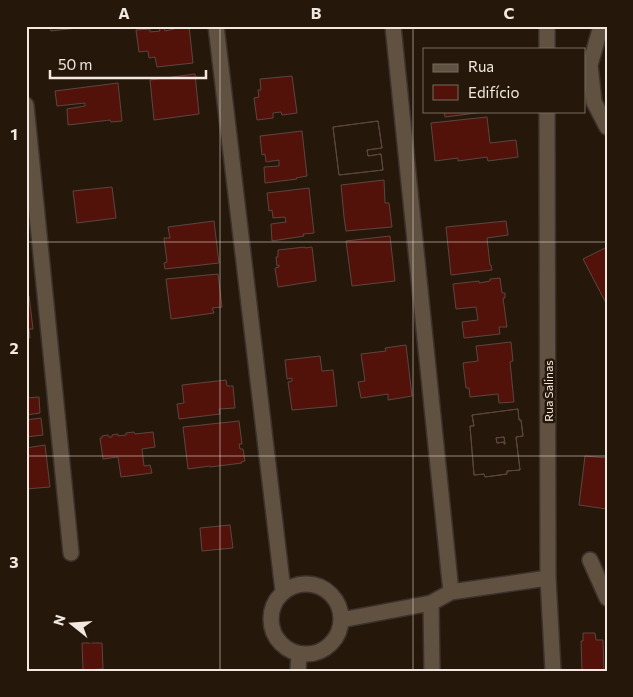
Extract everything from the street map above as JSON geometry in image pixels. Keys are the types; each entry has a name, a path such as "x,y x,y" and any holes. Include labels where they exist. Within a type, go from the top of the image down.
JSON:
{"street":[{"path":"216,26 283,591"},
{"path":"393,26 451,592"},
{"path":"547,26 547,48"},
{"path":"601,26 590,65 594,102 607,127"},
{"path":"26,105 71,553"},
{"name":"Rua Salinas","path":"547,112 548,578 553,671"},
{"path":"590,560 607,598"},
{"path":"341,620 431,603 451,592 548,578"},
{"path":"297,584 314,584 328,591 338,604 341,620 337,635 328,646 314,653 299,654 285,647 274,635 270,620 274,604 283,591 297,584"},
{"path":"431,603 432,671"},
{"path":"298,671 299,654"}],"building":[{"path":"50,26 95,26 51,31"},
{"path":"189,26 193,63 157,67 155,57 149,58 148,51 139,52 136,30 150,29 150,32 160,31 159,27 164,27 165,31 174,29 174,27"},
{"path":"195,74 199,114 154,120 150,80"},
{"path":"292,76 297,113 282,115 281,112 273,113 273,118 257,120 254,98 259,97 258,90 261,90 260,79"},
{"path":"118,83 122,121 111,122 110,120 68,125 67,109 85,106 85,103 57,106 55,91"},
{"path":"444,112 484,112 445,117"},
{"path":"487,117 490,143 516,140 518,157 488,161 487,157 458,161 458,158 435,161 431,123"},
{"path":"378,121 382,148 367,150 368,156 381,154 383,170 339,175 333,127"},
{"path":"378,121 382,148 367,150 368,156 381,154 383,170 339,175 333,127"},
{"path":"302,131 307,176 265,183 264,167 279,166 279,160 266,162 265,154 262,155 260,136"},
{"path":"384,180 385,203 389,203 392,227 346,231 341,185"},
{"path":"112,187 116,218 77,223 73,191"},
{"path":"309,188 314,233 272,241 271,224 286,222 285,217 273,218 272,210 269,211 267,193"},
{"path":"214,221 219,263 165,269 164,263 167,262 164,238 170,238 168,227"},
{"path":"506,221 508,235 487,238 492,270 451,275 446,227"},
{"path":"390,236 395,281 352,286 346,241"},
{"path":"312,247 316,281 278,287 275,268 279,267 279,265 277,266 276,257 278,257 278,250"},
{"path":"607,247 607,305 583,259"},
{"path":"218,274 222,307 212,308 214,313 171,319 166,279"},
{"path":"500,278 502,293 505,293 505,298 503,298 507,327 499,327 500,334 464,338 462,322 478,320 476,307 456,309 453,284 479,281 479,283"},
{"path":"26,296 29,296 33,329 29,329 30,338 26,338"},
{"path":"511,342 513,361 510,362 514,402 499,403 498,394 470,397 469,388 466,388 463,363 478,361 476,346"},
{"path":"406,345 412,396 388,400 388,394 361,398 358,382 365,381 361,354 386,351 385,348"},
{"path":"320,356 322,371 333,370 337,406 292,410 288,382 292,381 292,378 287,379 285,360"},
{"path":"226,380 227,386 233,386 235,408 219,409 220,414 179,419 177,404 184,403 182,385"},
{"path":"39,397 40,413 26,415 26,398"},
{"path":"518,409 523,436 516,437 520,470 507,471 507,474 485,477 484,474 474,475 470,426 474,426 472,415","holes":["504,437 505,444 504,442 497,443 496,438"]},
{"path":"518,409 523,436 516,437 520,470 507,471 507,474 485,477 484,474 474,475 470,426 474,426 472,415","holes":["504,437 505,444 504,442 497,443 496,438"]},
{"path":"41,418 43,435 26,437 26,420"},
{"path":"239,421 242,444 239,444 240,449 243,449 245,461 242,463 188,469 183,427"},
{"path":"134,432 135,434 153,432 155,447 142,449 144,466 150,465 152,473 121,477 118,457 103,459 100,438 102,436 108,435 112,437 112,435 126,435 126,433"},
{"path":"45,445 50,487 26,489 26,448"},
{"path":"585,456 607,458 607,509 579,505"},
{"path":"230,525 233,548 202,551 200,528"},
{"path":"583,633 595,633 596,640 603,640 604,671 582,671 581,641 583,641"},
{"path":"82,643 102,643 103,669 83,670"}]}
